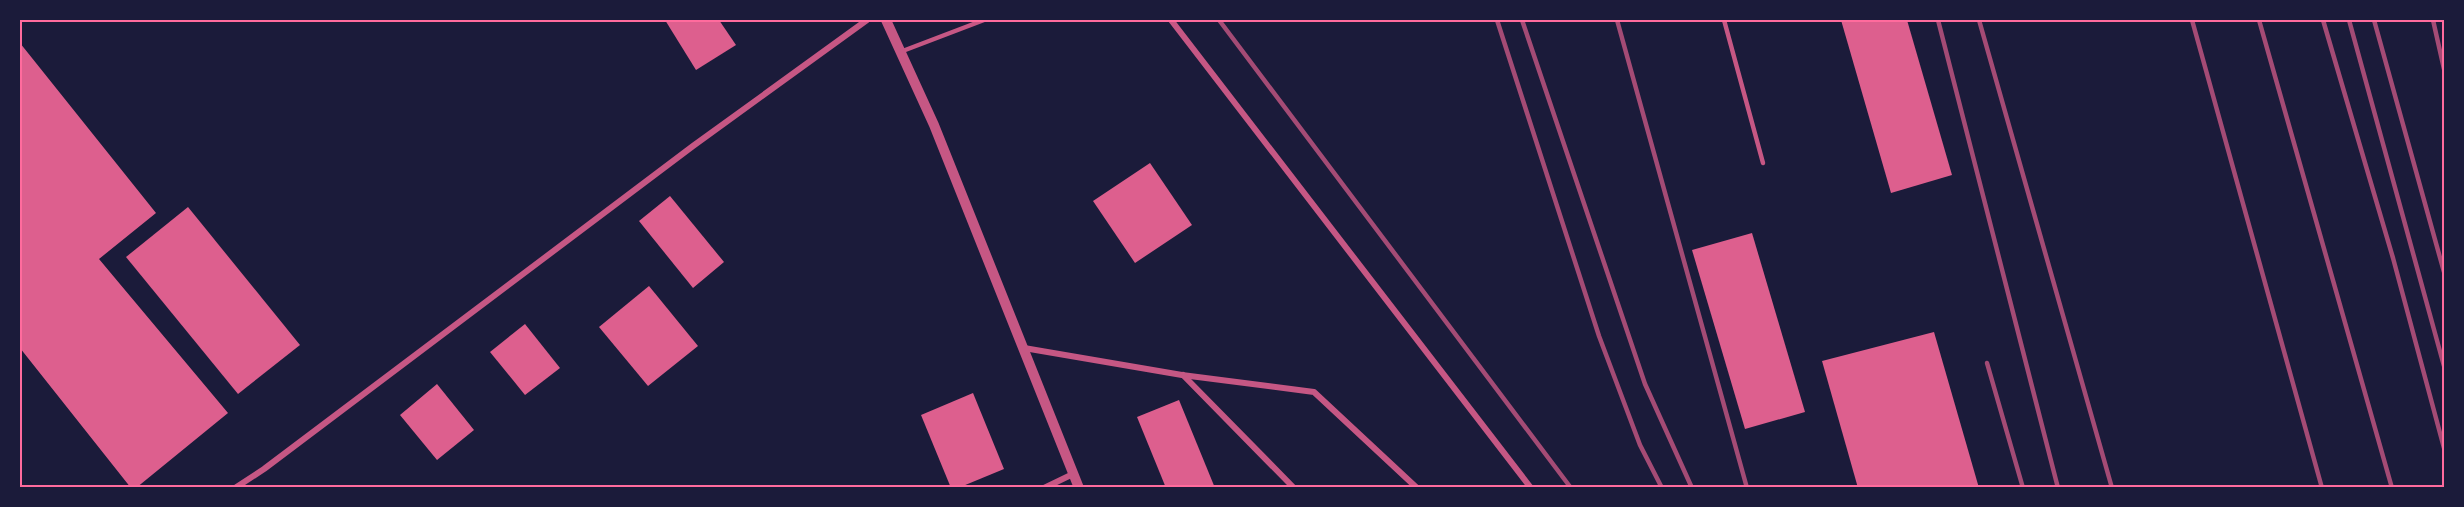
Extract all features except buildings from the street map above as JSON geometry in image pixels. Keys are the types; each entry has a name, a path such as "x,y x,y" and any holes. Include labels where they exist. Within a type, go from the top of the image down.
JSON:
{"street":[{"path":"235,488 264,470 665,167 867,20"},
{"path":"886,20 934,125 1079,488"},
{"path":"1171,20 1531,488"},
{"path":"1024,348 1182,375 1314,392 1417,488"},
{"path":"1182,375 1294,488"},
{"path":"1044,488 1073,474"}],"lane":[{"path":"900,52 984,20"},
{"path":"1724,20 1763,163"}],"railway":[{"path":"1219,20 1571,488"},
{"path":"1497,20 1599,336 1640,445 1662,488"},
{"path":"1522,20 1645,384 1692,488"},
{"path":"1617,20 1747,488"},
{"path":"1938,20 2058,488"},
{"path":"1979,20 2112,488"},
{"path":"2192,20 2322,488"},
{"path":"2259,20 2392,488"},
{"path":"2323,20 2393,258 2444,448"},
{"path":"2349,20 2444,366"},
{"path":"2374,20 2444,272"},
{"path":"2433,20 2444,69"},
{"path":"1987,363 2023,488"}]}
